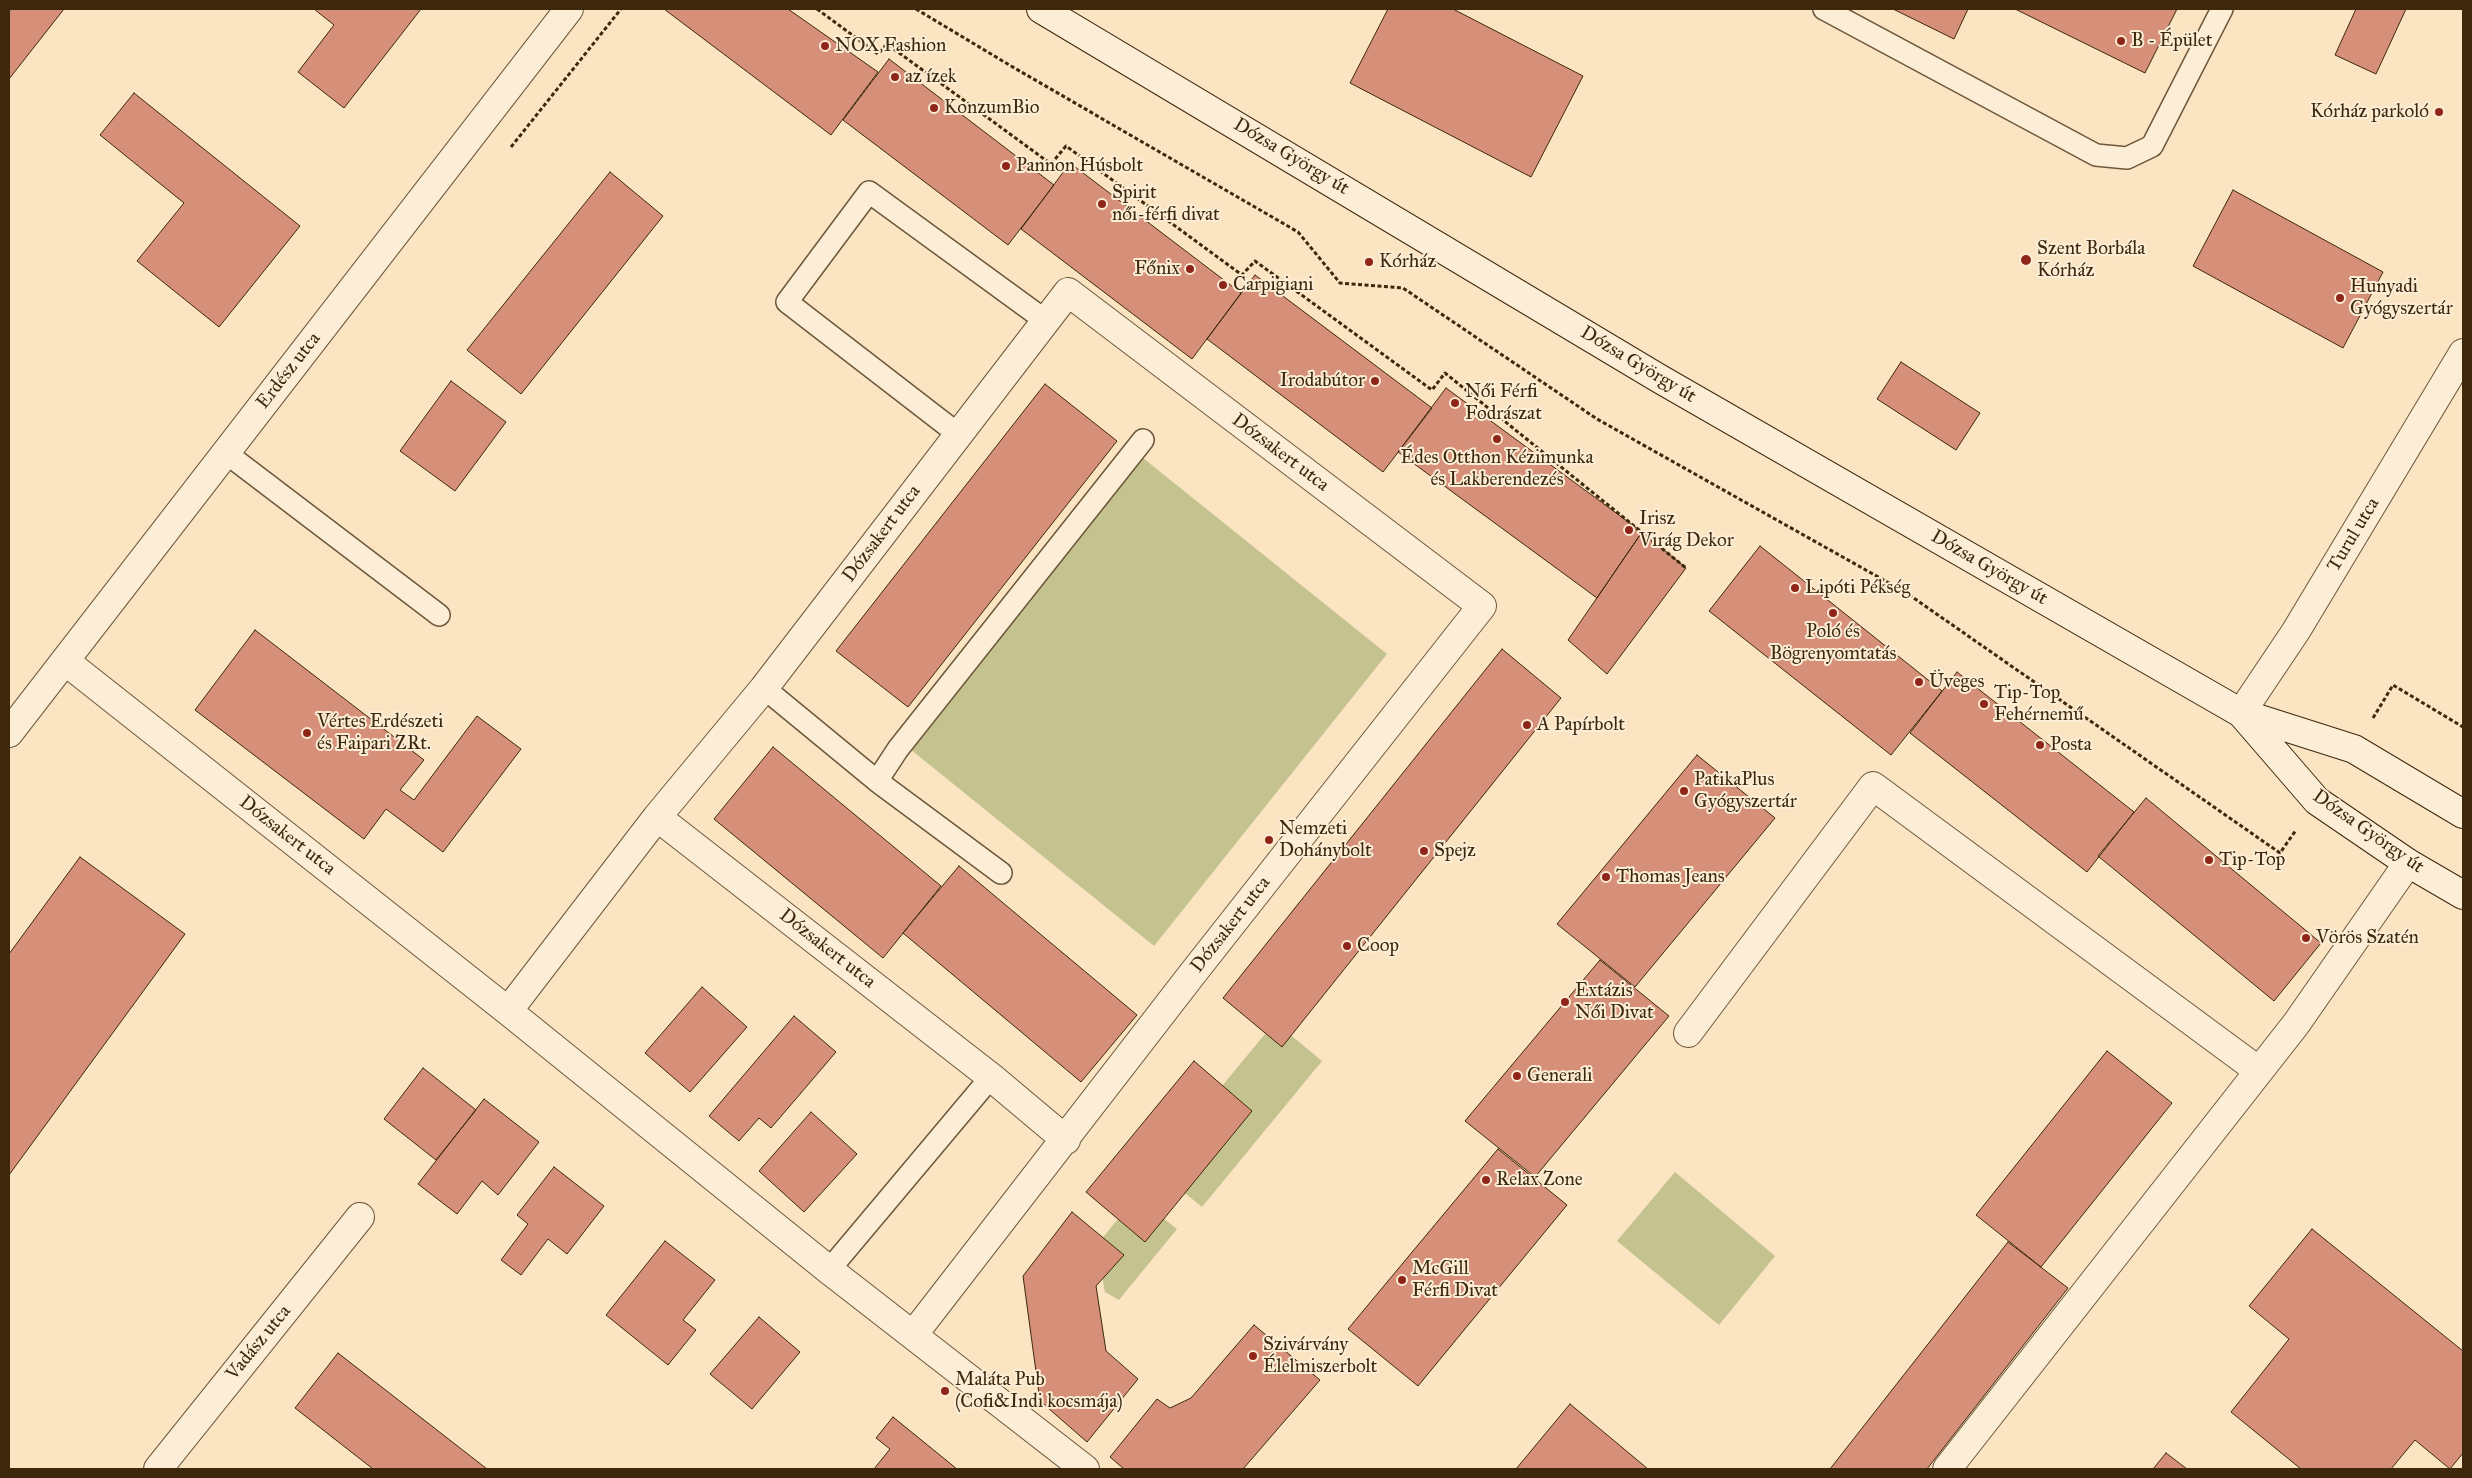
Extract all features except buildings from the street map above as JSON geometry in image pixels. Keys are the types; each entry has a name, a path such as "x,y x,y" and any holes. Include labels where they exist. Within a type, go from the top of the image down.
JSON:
{"street":[{"name":"Erdész utca","path":"9,733 569,9"},
{"name":"Dózsa György út","path":"1040,9 1668,384 2241,713 2354,749 2463,814"},
{"name":"Dózsakert utca","path":"508,1011 657,817 764,688 1068,292 1482,606 1193,973 913,1336"},
{"name":"Turul utca","path":"2241,713 2296,631 2463,353"},
{"name":"Dózsakert utca","path":"65,661 508,1011 829,1270 1085,1469"},
{"name":"Dózsa György út","path":"2241,713 2317,801 2408,863 2463,895"},
{"path":"1688,1033 1873,786 2259,1071"},
{"name":"Dózsakert utca","path":"657,817 991,1077 1066,1140"},
{"path":"1947,1469 2296,1024 2408,863"},
{"name":"Vadász utca","path":"158,1469 360,1217"}],"lane":[{"path":"1824,9 2096,155 2128,158 2152,146 2222,9"},
{"path":"958,434 787,302 869,192 1046,321"},
{"path":"877,781 898,749 1143,440"},
{"path":"226,453 438,614"},
{"path":"764,688 877,781 1002,873"},
{"path":"829,1270 991,1077"}],"path":[{"path":"817,9 878,54 887,44 1051,164 1066,146 1242,275 1254,261 1432,390 1445,373 1686,568"},
{"path":"916,9 1019,71 1298,232 1340,283 1403,288 1597,419 1905,592 2280,854"}],"shaded area":[{"path":"1143,458 1387,654 1154,946 910,749"},
{"path":"1275,1022 1322,1061 1202,1207 1154,1168"},
{"path":"1675,1172 1775,1256 1719,1325 1617,1241"},
{"path":"1136,1197 1177,1229 1119,1300 1105,1292 1096,1246"}],"place":[{"name":"B - Épület","path":"2121,41"},
{"name":"NOX Fashion","path":"825,46"},
{"name":"az ízek","path":"895,77"},
{"name":"KonzumBio","path":"934,108"},
{"name":"Kórház parkoló","path":"2439,112"},
{"name":"Pannon Húsbolt","path":"1006,166"},
{"name":"Spirit női-férfi divat","path":"1102,204"},
{"name":"Szent Borbála Kórház","path":"2026,260"},
{"name":"Kórház","path":"1369,262"},
{"name":"Főnix","path":"1190,269"},
{"name":"Carpigiani","path":"1223,285"},
{"name":"Hunyadi Gyógyszertár","path":"2340,298"},
{"name":"Irodabútor","path":"1375,381"},
{"name":"Női Férfi Fodrászat","path":"1455,403"},
{"name":"Édes Otthon Kézimunka és Lakberendezés","path":"1497,439"},
{"name":"Irisz Virág Dekor","path":"1629,530"},
{"name":"Lipóti Pékség","path":"1795,588"},
{"name":"Poló és Bögrenyomtatás","path":"1833,613"},
{"name":"Üveges","path":"1919,682"},
{"name":"Tip-Top Fehérnemű","path":"1984,704"},
{"name":"A Papírbolt","path":"1527,725"},
{"name":"Vértes Erdészeti és Faipari ZRt.","path":"307,733"},
{"name":"Posta","path":"2040,745"},
{"name":"PatikaPlus Gyógyszertár","path":"1684,791"},
{"name":"Nemzeti Dohánybolt","path":"1269,840"},
{"name":"Spejz","path":"1424,851"},
{"name":"Tip-Top","path":"2209,860"},
{"name":"Thomas Jeans","path":"1606,877"},
{"name":"Vörös Szatén","path":"2306,938"},
{"name":"Coop","path":"1347,946"},
{"name":"Extázis Női Divat","path":"1565,1002"},
{"name":"Generali","path":"1517,1076"},
{"name":"Relax Zone","path":"1486,1180"},
{"name":"McGill Férfi Divat","path":"1402,1280"},
{"name":"Szivárvány Élelmiszerbolt","path":"1253,1356"},
{"name":"Maláta Pub (Cofi&Indi kocsmája)","path":"945,1391"}]}
